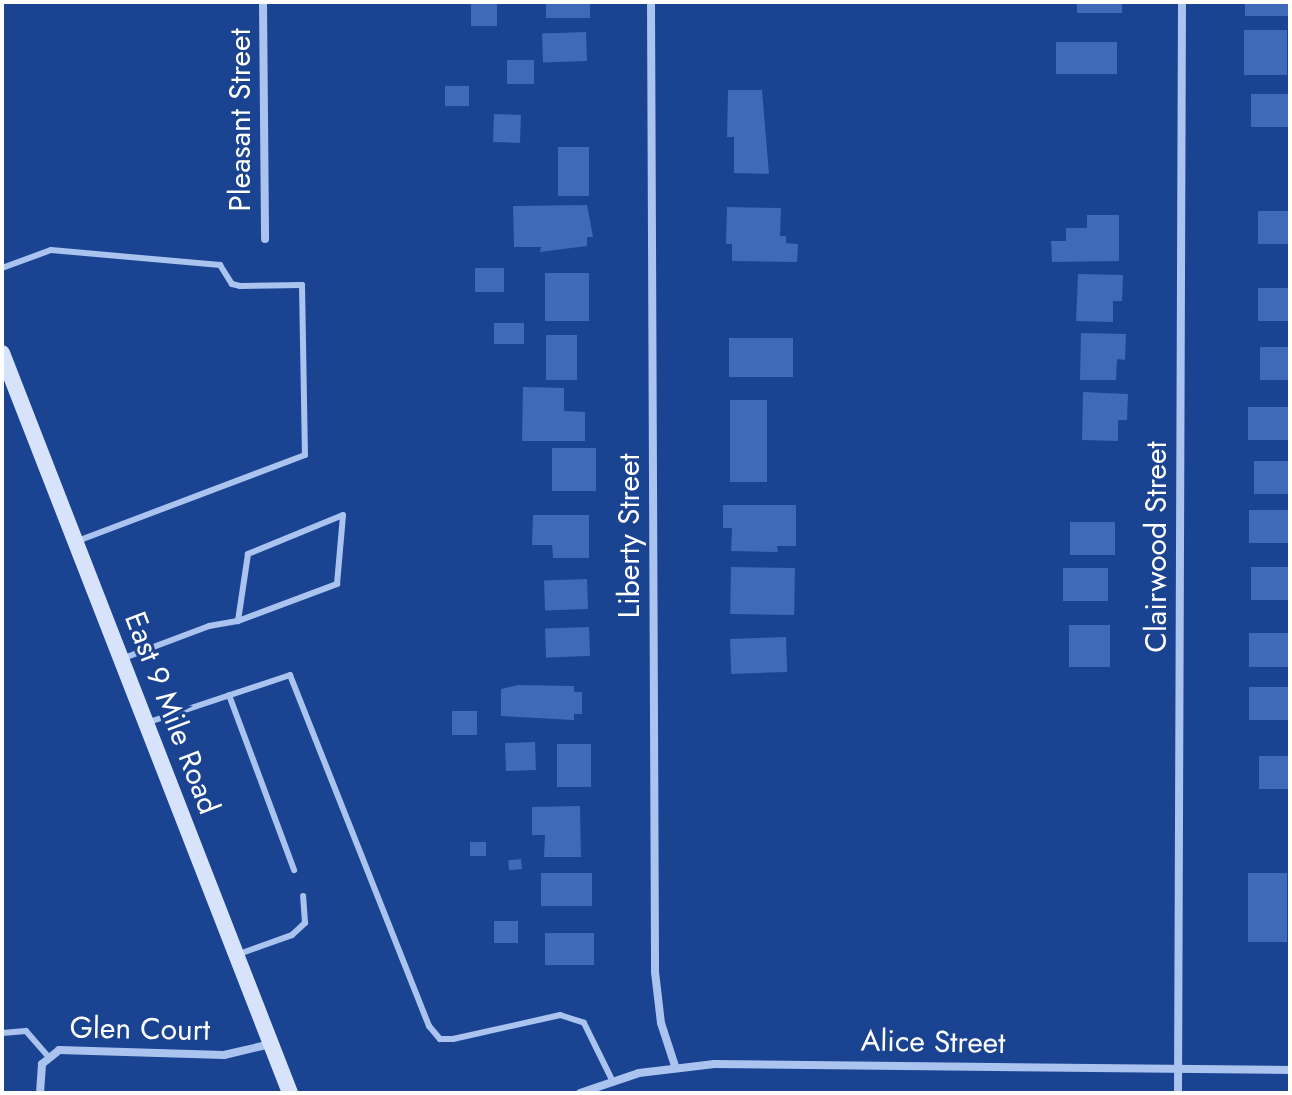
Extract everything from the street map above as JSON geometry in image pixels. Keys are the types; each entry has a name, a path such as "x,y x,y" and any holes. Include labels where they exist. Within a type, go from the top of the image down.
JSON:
{"main road":[{"name":"East 9 Mile Road","path":"2,353 290,1093"}],"street":[{"name":"Pleasant Street","path":"263,2 265,239"},
{"name":"Liberty Street","path":"651,2 655,972 661,1023 675,1066"},
{"name":"Clairwood Street","path":"1178,1093 1182,2"},
{"name":"Glen Court","path":"40,1093 48,1056 59,1050 224,1055 271,1044"},
{"name":"Alice Street","path":"580,1093 612,1080 675,1066 1290,1070"}],"lane":[{"path":"2,268 51,250 220,265 232,284 240,286 302,285 305,455 76,541"},
{"path":"121,659 209,626 238,621 337,584 343,515 248,554 238,621"},
{"path":"146,723 290,675 429,1026 440,1039 560,1015 584,1023 612,1080"},
{"path":"229,695 294,870"},
{"path":"236,955 292,935 305,923 303,896"},
{"path":"2,1033 26,1031 48,1056"}],"building":[{"path":"471,2 497,2 497,26 471,26"},
{"path":"546,2 590,2 590,18 546,18"},
{"path":"1077,2 1122,2 1122,13 1077,13"},
{"path":"1245,2 1290,2 1290,16 1245,16"},
{"path":"1244,30 1287,30 1287,75 1244,75"},
{"path":"586,32 587,61 543,63 542,34"},
{"path":"1056,42 1117,42 1117,74 1056,74"},
{"path":"507,60 534,60 534,84 507,84"},
{"path":"445,86 469,86 469,106 445,106"},
{"path":"728,90 762,90 769,174 734,173 734,137 727,137"},
{"path":"1251,94 1290,94 1290,127 1251,127"},
{"path":"494,114 521,115 520,143 493,142"},
{"path":"558,147 589,147 589,196 558,196"},
{"path":"587,205 593,237 587,237 587,246 540,252 541,247 514,247 513,206"},
{"path":"727,207 781,208 780,236 786,236 786,243 798,244 797,262 732,261 732,244 726,244"},
{"path":"1258,211 1290,211 1290,244 1258,244"},
{"path":"1087,215 1119,215 1119,261 1052,262 1051,241 1066,241 1066,228 1087,228"},
{"path":"475,268 504,268 504,292 475,292"},
{"path":"545,273 589,273 589,321 545,321"},
{"path":"1078,274 1123,275 1122,301 1113,301 1113,322 1076,321"},
{"path":"1258,288 1290,288 1290,321 1258,321"},
{"path":"494,323 524,323 524,344 494,344"},
{"path":"1081,333 1126,334 1125,360 1117,359 1116,380 1080,380"},
{"path":"546,335 577,335 577,380 546,380"},
{"path":"729,338 793,338 793,377 729,377"},
{"path":"1260,347 1290,347 1290,380 1260,380"},
{"path":"523,387 564,388 564,411 585,412 585,441 522,441"},
{"path":"1083,392 1128,394 1127,420 1118,420 1118,441 1082,440"},
{"path":"730,400 767,400 767,482 730,482"},
{"path":"1248,407 1290,407 1290,440 1248,440"},
{"path":"552,448 596,448 596,491 552,491"},
{"path":"1254,461 1290,461 1290,494 1254,494"},
{"path":"723,505 796,505 796,546 777,546 778,552 731,551 732,528 723,528"},
{"path":"1249,510 1290,510 1290,543 1249,543"},
{"path":"533,515 589,515 589,558 553,558 552,545 532,545"},
{"path":"1070,522 1115,522 1115,555 1070,555"},
{"path":"731,567 795,568 794,615 730,614"},
{"path":"1251,567 1290,567 1290,600 1251,600"},
{"path":"1063,568 1108,568 1108,601 1063,601"},
{"path":"587,579 588,609 545,610 544,581"},
{"path":"1069,625 1110,625 1110,667 1069,667"},
{"path":"589,627 590,656 546,658 545,629"},
{"path":"1249,633 1290,633 1290,667 1249,667"},
{"path":"786,637 787,672 731,674 730,639"},
{"path":"518,685 574,686 574,692 582,692 582,714 574,714 574,720 501,716 501,689"},
{"path":"1249,687 1290,687 1290,720 1249,720"},
{"path":"452,711 477,711 477,735 452,735"},
{"path":"535,742 536,770 506,771 505,743"},
{"path":"557,744 591,744 591,787 557,787"},
{"path":"1259,756 1290,756 1290,789 1259,789"},
{"path":"580,806 581,857 544,857 545,835 532,835 532,807"},
{"path":"470,842 486,842 486,856 470,856"},
{"path":"521,859 522,869 509,870 508,860"},
{"path":"541,873 592,873 592,906 541,906"},
{"path":"1248,873 1287,873 1287,942 1248,942"},
{"path":"494,921 518,921 518,943 494,943"},
{"path":"545,933 594,933 594,965 545,965"}]}
